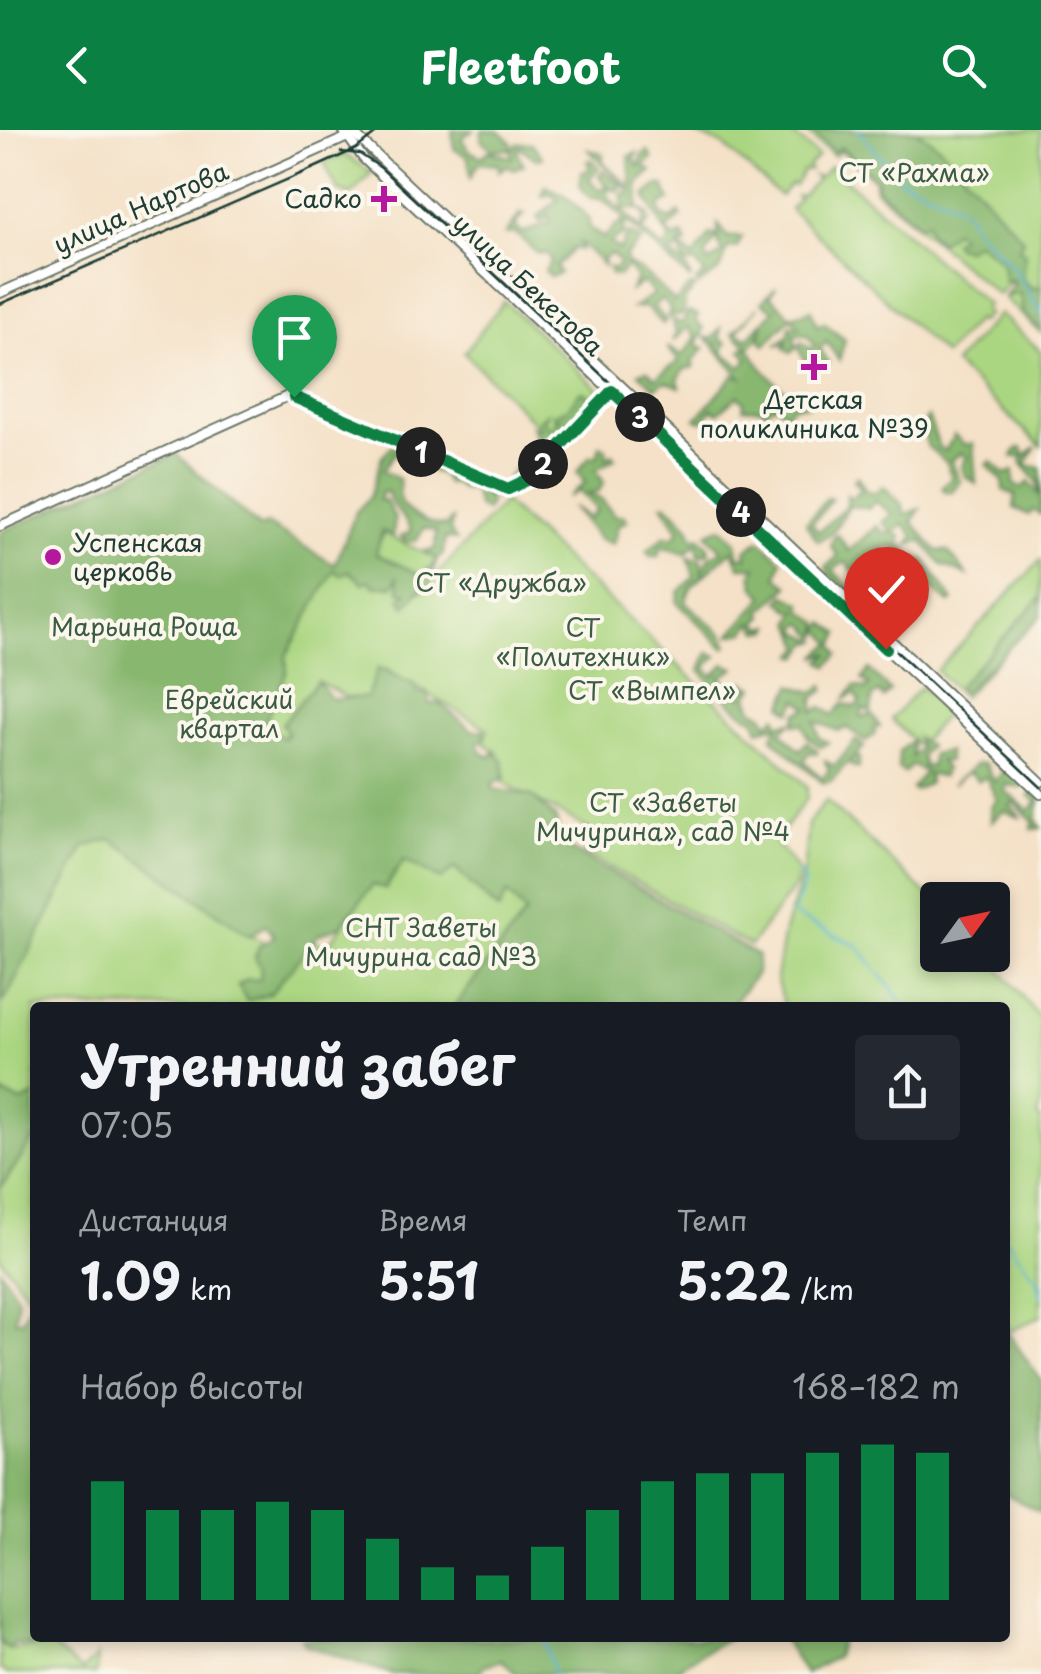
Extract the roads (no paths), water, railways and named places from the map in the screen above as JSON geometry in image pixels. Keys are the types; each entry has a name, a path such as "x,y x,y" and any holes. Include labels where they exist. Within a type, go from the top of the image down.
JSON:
{"main road":[{"name":"улица Нартова","path":"0,293 348,133"},
{"name":"улица Бекетова","path":"348,133 363,158 1041,782"},
{"name":"улица Бекетова","path":"615,388 1041,794"},
{"path":"0,526 276,399 294,397 498,486 522,484 615,388"}],"waterway":[{"path":"858,130 899,178 956,204 968,214 975,229 1013,267 1041,313"},
{"path":"801,875 804,882 793,915 858,946 902,1002"},
{"path":"1010,1244 1038,1281 1041,1296"},
{"path":"545,1642 554,1674"}],"tram line":[{"path":"0,304 356,149 380,130"},
{"path":"341,152 360,154 381,168 1041,787"}],"place":[{"name":"Садко","path":"384,199"},
{"name":"Детская поликлиника №39","path":"814,367"},
{"name":"Успенская церковь","path":"53,557"}],"park label":[{"name":"СТ «Рахма»","path":"914,173"},
{"name":"СТ «Дружба»","path":"501,583"},
{"name":"Марьина Роща","path":"144,627"},
{"name":"СТ «Политехник»","path":"583,642"},
{"name":"СТ «Вымпел»","path":"652,691"},
{"name":"Еврейский квартал","path":"229,714"},
{"name":"СТ «Заветы Мичурина», сад №4","path":"663,818"},
{"name":"СНТ Заветы Мичурина сад №3","path":"421,942"}]}
